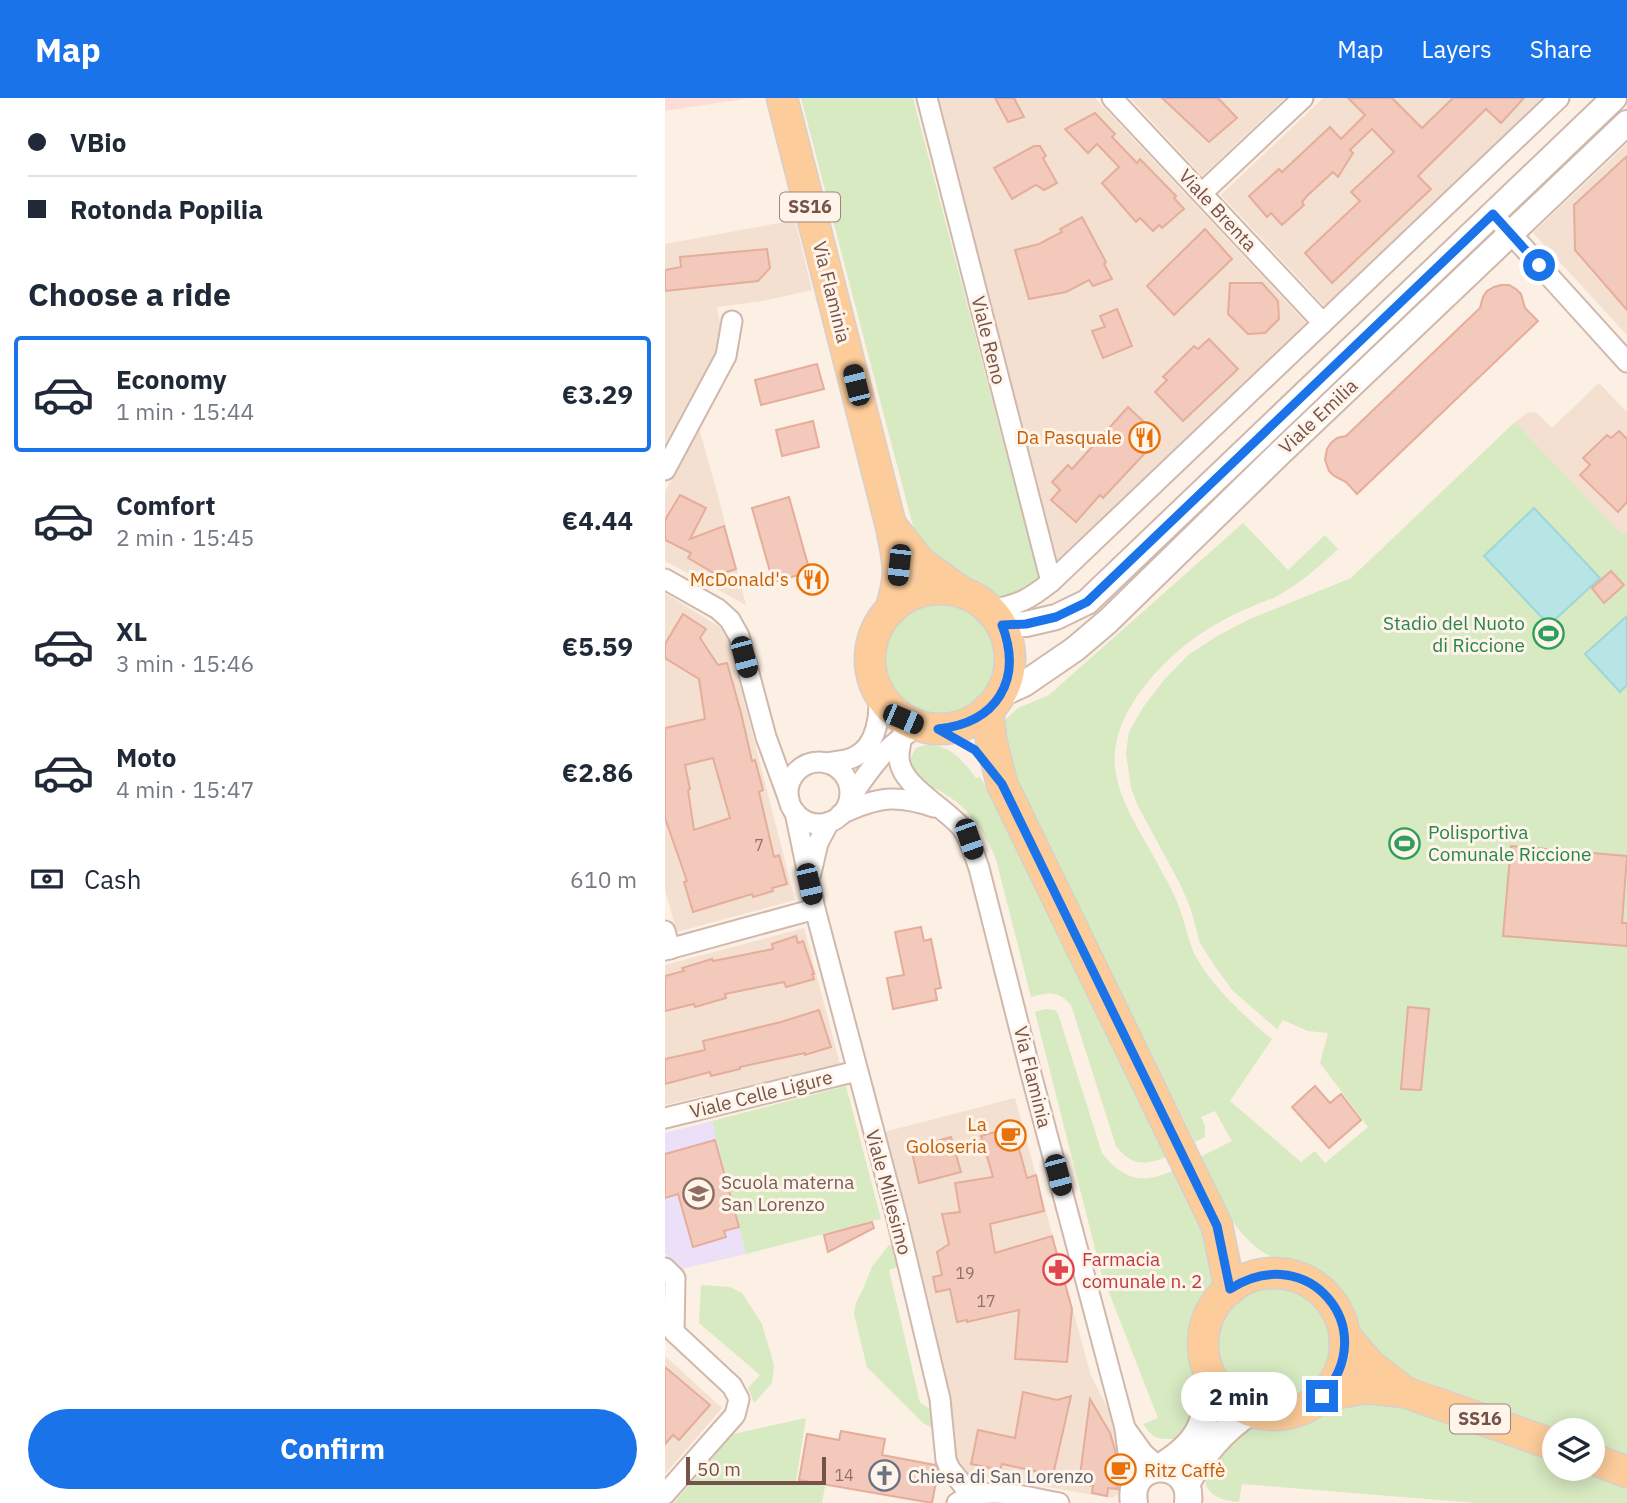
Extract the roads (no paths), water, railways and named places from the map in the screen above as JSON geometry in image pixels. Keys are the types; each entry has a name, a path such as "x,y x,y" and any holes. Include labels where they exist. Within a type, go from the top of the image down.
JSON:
{"main road":[{"name":"Via Flaminia","path":"782,98 891,526 899,565 897,589 891,608"},
{"name":"Via Flaminia","path":"891,526 921,563 960,591"},
{"name":"SS16","path":"1002,784 975,750 920,730 888,707 878,692 871,675 869,657 872,639 879,622 891,608 906,597 923,590 941,588 960,591 976,598 996,617 1008,642 1010,660 1007,678 994,702 991,740 1002,784 1217,1226 1230,1289"},
{"path":"920,730 956,727 974,720 994,702"},
{"name":"SS16","path":"1217,1226 1268,1274"},
{"path":"1159,1468 1189,1447 1203,1423 1207,1408 1209,1372 1204,1350 1205,1327 1219,1300 1230,1289 1255,1276 1282,1274 1295,1277 1319,1289 1329,1299 1342,1323 1345,1347 1341,1369 1336,1379 1322,1396 1296,1411 1265,1414 1238,1405 1217,1386 1209,1372"},
{"name":"SS16","path":"1345,1336 1370,1365 1405,1392"},
{"name":"SS16","path":"1322,1396 1365,1388 1405,1392 1542,1442"},
{"path":"1191,1496 1203,1456 1222,1433 1251,1410"},
{"path":"1605,1464 1627,1472"},
{"path":"1133,1497 1136,1482 1142,1475 1159,1468 1167,1468 1182,1477 1191,1496"}],"street":[{"name":"Viale Reno","path":"927,98 1051,582"},
{"name":"Viale Brenta","path":"1112,98 1323,323"},
{"path":"1202,194 1303,98"},
{"path":"996,617 1011,606 1030,599 1051,582 1559,98"},
{"name":"Viale Emilia","path":"996,617 1026,624 1056,617 1087,602 1613,98"},
{"name":"Viale Emilia","path":"994,702 1075,649 1108,621 1280,453 1627,123"},
{"path":"1493,214 1627,362"},
{"path":"665,470 726,356 732,321"},
{"name":"Viale Millesimo","path":"665,579 717,609 730,620 739,636 766,737 792,806 815,909 897,1219 940,1399 946,1461 964,1499"},
{"path":"827,763 842,772 850,789 840,812 820,824 810,822 802,818 792,806 789,790 792,780 805,766 855,757 870,744 876,727 878,692"},
{"name":"Viale Millesimo","path":"809,884 818,843 880,756 920,730"},
{"name":"Via Flaminia","path":"920,730 899,757 902,772 910,783 961,827 969,839 979,868 1125,1428 1143,1453 1159,1468"},
{"name":"Viale Millesimo","path":"766,737 786,760 805,766"},
{"name":"Via Flaminia","path":"840,812 894,798 940,809"},
{"path":"667,943 815,909"},
{"name":"Viale Celle Ligure","path":"665,1118 857,1071"},
{"path":"665,1268 675,1278 674,1332 732,1386 739,1399 735,1415 665,1493"},
{"path":"1125,1428 1133,1497"},
{"path":"964,1499 991,1492 1059,1503"}],"water":[{"path":"1534,508 1600,578 1549,625 1484,556"},
{"path":"1627,616 1627,685 1620,692 1585,654"}],"place":[{"name":"Da Pasquale","path":"1145,437"},
{"name":"McDonald's","path":"812,579"},
{"name":"Stadio del Nuoto di Riccione","path":"1548,634"},
{"name":"Polisportiva Comunale Riccione","path":"1405,843"},
{"name":"La Goloseria","path":"1010,1135"},
{"name":"Scuola materna San Lorenzo","path":"698,1193"},
{"name":"Farmacia comunale n. 2","path":"1059,1270"},
{"name":"Ritz Caffè","path":"1121,1470"},
{"name":"Chiesa di San Lorenzo","path":"885,1476"}]}
